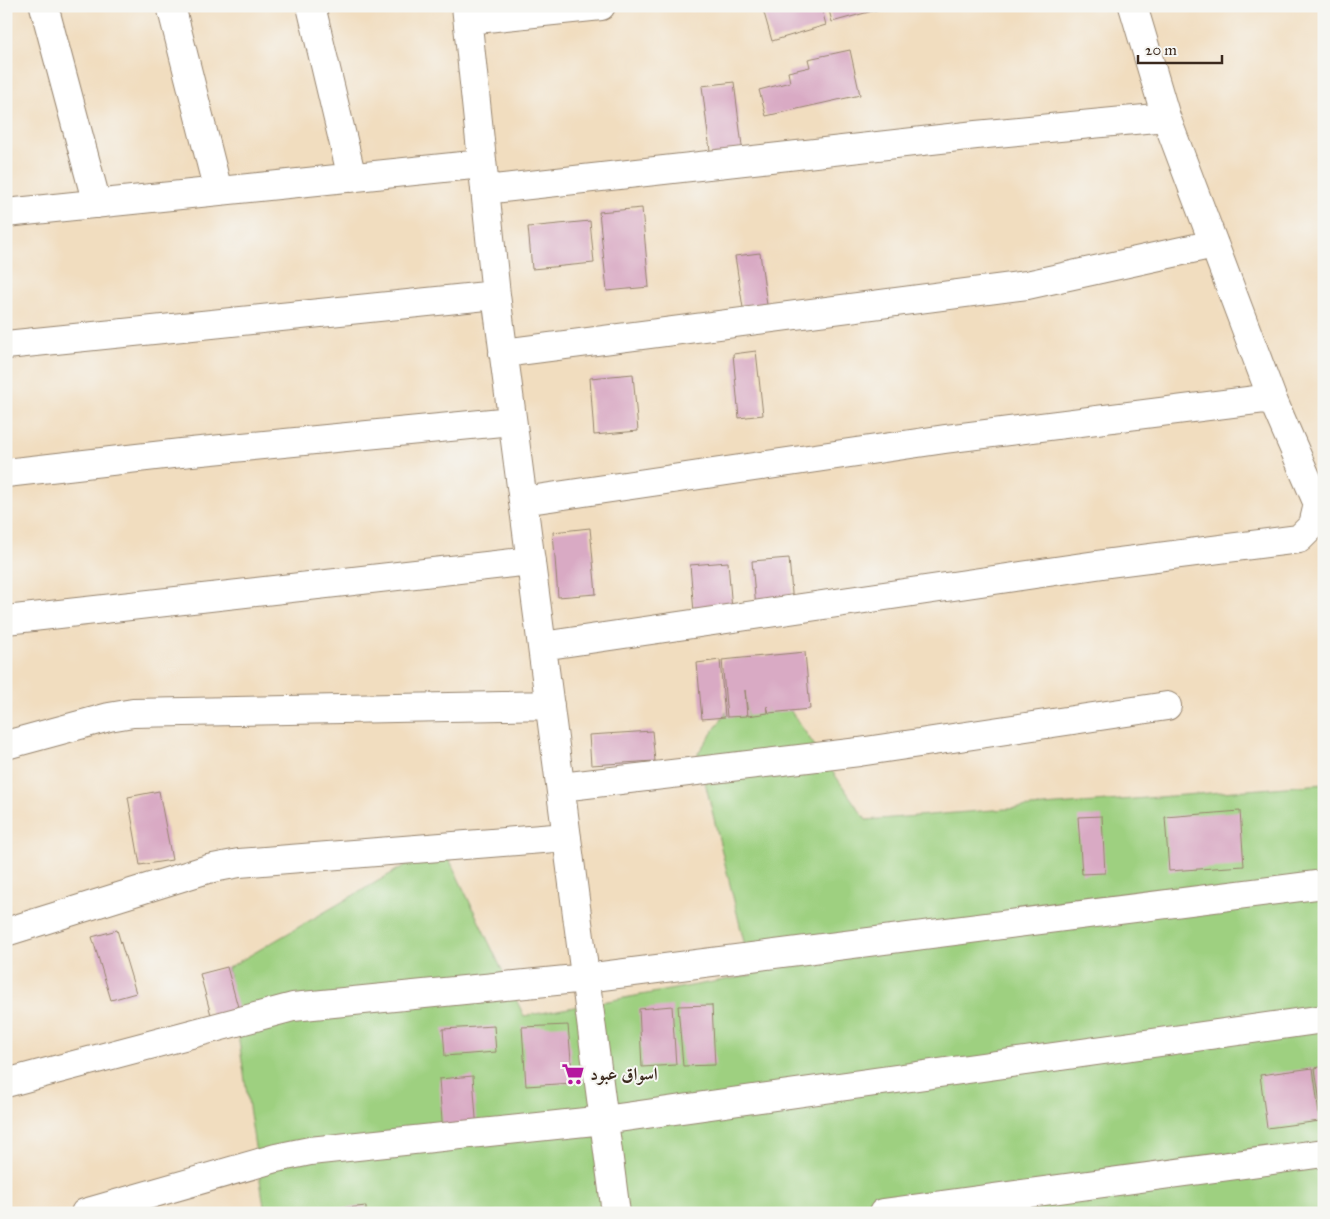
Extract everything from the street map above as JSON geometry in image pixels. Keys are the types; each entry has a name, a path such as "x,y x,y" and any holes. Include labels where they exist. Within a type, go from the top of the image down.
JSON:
{"street":[{"path":"44,6 97,204"},
{"path":"171,6 218,191"},
{"path":"311,6 352,178"},
{"path":"601,6 467,13 503,353 616,1213"},
{"path":"542,646 1110,563 1299,539 1313,525 1318,504 1272,398 1166,117 1133,6"},
{"path":"6,213 352,178 483,177 1166,117"},
{"path":"503,353 1027,285 1214,244"},
{"path":"6,345 496,295"},
{"path":"523,501 945,440 1272,398"},
{"path":"6,473 181,453 512,421"},
{"path":"6,620 531,561"},
{"path":"6,745 109,717 133,713 550,705"},
{"path":"561,787 859,752 1167,706"},
{"path":"6,932 208,869 239,862 567,837"},
{"path":"6,1083 293,1007 586,978 1324,884"},
{"path":"85,1213 276,1158 310,1151 604,1120 1324,1019"},
{"path":"882,1213 1324,1153"}],"green space":[{"path":"759,665 866,820 1324,784 1324,1213 265,1213 228,968 442,844 524,1016 752,975 698,753"}],"building":[{"path":"762,6 821,6 826,25 772,41"},
{"path":"828,6 886,6 887,7 832,22"},
{"path":"850,50 860,95 766,116 759,90 790,82 788,72 810,67 808,59"},
{"path":"734,82 743,154 711,159 702,86"},
{"path":"642,208 649,287 607,291 599,212"},
{"path":"590,221 594,263 532,269 528,227"},
{"path":"760,253 767,305 743,308 735,256"},
{"path":"756,351 763,415 739,418 733,354"},
{"path":"633,374 638,431 594,435 590,378"},
{"path":"590,528 596,594 558,597 553,532"},
{"path":"789,558 794,617 757,621 752,561"},
{"path":"728,562 733,622 695,624 690,565"},
{"path":"805,652 810,709 769,713 767,706 768,713 748,716 745,690 747,716 727,717 722,660"},
{"path":"720,660 725,717 702,719 697,663"},
{"path":"652,731 655,761 591,765 589,735"},
{"path":"159,791 172,860 140,865 128,797"},
{"path":"1240,811 1244,866 1169,871 1165,817"},
{"path":"1102,816 1105,873 1082,874 1078,817"},
{"path":"117,930 136,993 111,1000 92,937"},
{"path":"227,967 241,1018 214,1026 200,974"},
{"path":"712,1005 715,1065 683,1066 678,1006"},
{"path":"672,1006 676,1065 642,1067 639,1009"},
{"path":"568,1025 573,1083 526,1086 522,1027"},
{"path":"494,1026 496,1052 445,1056 443,1029"},
{"path":"1324,1066 1324,1124 1323,1124 1315,1068"},
{"path":"1313,1068 1320,1121 1267,1128 1260,1075"},
{"path":"473,1076 477,1132 443,1135 439,1079"},
{"path":"366,1206 366,1213 338,1213 338,1209"}],"place":[{"name":"اسواق عبود","path":"573,1074"}]}
